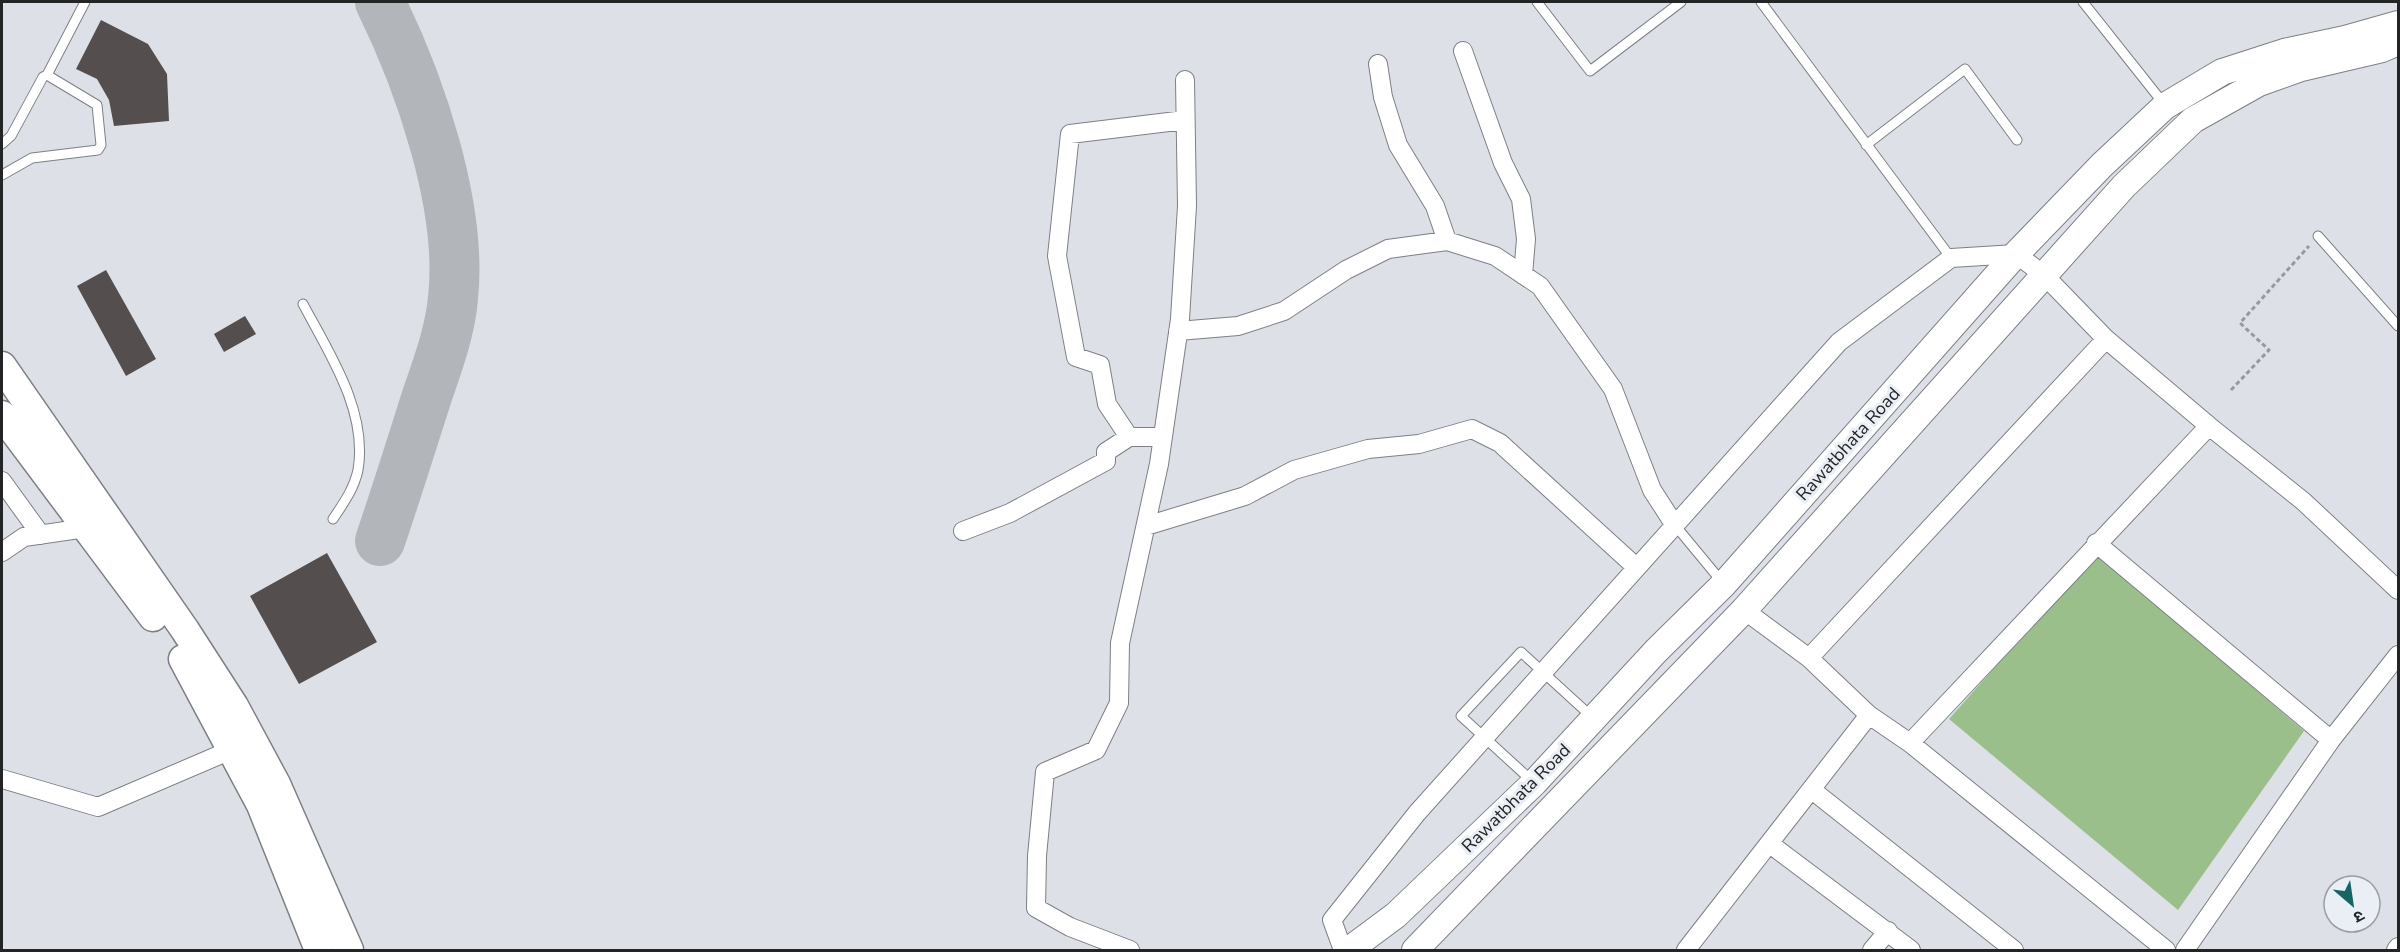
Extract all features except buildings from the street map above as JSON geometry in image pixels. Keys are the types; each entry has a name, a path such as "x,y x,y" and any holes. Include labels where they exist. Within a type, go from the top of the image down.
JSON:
{"main road":[{"name":"Rawatbhata Road","path":"1349,951 1396,915 1534,783 1656,651 1724,584 2016,254 2102,165 2165,106 2222,72 2284,52 2345,39 2398,24"},
{"name":"Rawatbhata Road","path":"1415,951 1744,610 2124,186 2193,120 2259,83 2301,68 2382,49 2398,42"},
{"path":"2,366 185,630 234,706 276,784 349,951"},
{"path":"2,415 181,656 261,806 319,951"}],"street":[{"path":"1463,51 1503,163 1521,200 1526,239 1523,275"},
{"path":"1378,63 1383,97 1398,146 1435,206 1447,241"},
{"path":"1130,951 1070,927 1036,908 1037,856 1046,772 1096,750 1119,703 1120,642 1163,437 1178,331 1187,206 1185,80"},
{"path":"1129,437 1107,404 1100,365 1076,357 1057,256 1070,134 1185,120"},
{"path":"1178,331 1238,326 1284,311 1346,270 1388,249 1447,241 1495,256 1540,286 1613,389 1652,490 1674,524"},
{"path":"1343,951 1332,920 1417,813 1839,342 1951,258 2016,254 2044,275 2106,339 2303,501 2398,590"},
{"path":"1809,658 2106,339"},
{"path":"1910,743 2096,543 2209,426"},
{"path":"1146,526 1245,496 1305,467 1368,449 1419,444 1472,429 1500,443 1636,567"},
{"path":"963,531 1010,513 1106,461 1106,452 1129,437 1163,437"},
{"path":"2,481 41,535"},
{"path":"2,552 24,537 86,528"},
{"path":"2096,543 2331,740"},
{"path":"1744,610 1809,658 1869,715 1910,743 2166,951"},
{"path":"2185,951 2331,740 2398,655"},
{"path":"1686,951 1869,715"},
{"path":"2,779 98,807 231,750"},
{"path":"1812,790 2014,951"},
{"path":"1770,844 1888,931 1911,951"},
{"path":"1872,951 1888,931"}],"lane":[{"path":"2,144 10,136 40,79 47,75 85,2"},
{"path":"1537,2 1590,71 1681,2"},
{"path":"1764,2 1866,145 1951,258"},
{"path":"2083,2 2165,106"},
{"path":"1866,145 1965,69 2017,140"},
{"path":"2,175 32,158 92,152 101,145 98,105 47,75"},
{"path":"2318,236 2398,326"},
{"path":"303,304 345,387 355,416 359,447 358,471 351,491 333,519"},
{"path":"1674,524 1724,584"},
{"path":"1534,783 1461,716 1521,652 1594,719"}],"path":[{"path":"2231,390 2269,350 2241,323 2318,236"}],"green space":[{"path":"2096,553 2304,731 2178,910 1949,719"}],"taxiway":[{"path":"380,2 410,70 435,146 445,186 454,262 453,298 446,337 380,541"}]}
